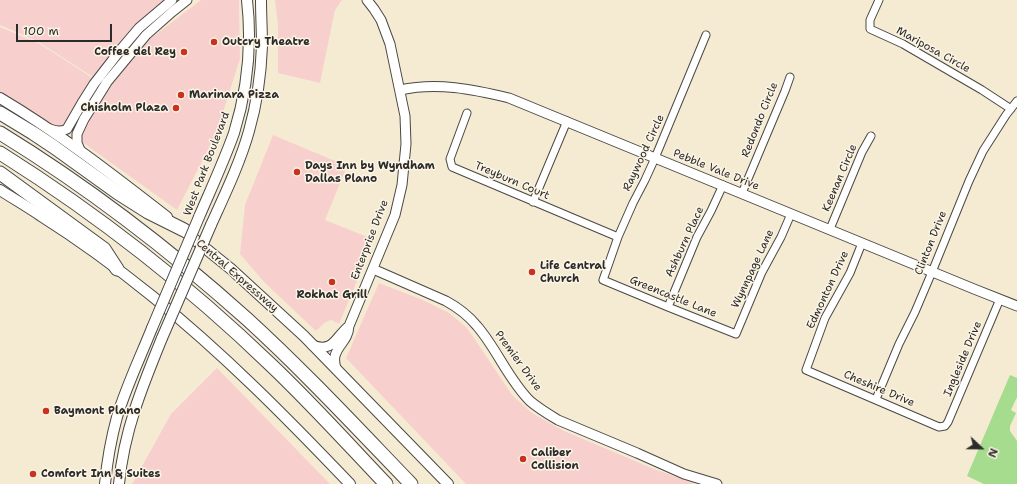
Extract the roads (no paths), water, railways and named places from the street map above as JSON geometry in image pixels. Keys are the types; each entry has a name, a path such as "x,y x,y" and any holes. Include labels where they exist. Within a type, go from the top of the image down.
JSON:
{"highway":[{"path":"0,113 54,147 118,193 148,212 184,230"},
{"path":"0,133 120,214 203,280 297,366 411,484"},
{"path":"0,153 102,222 191,293 271,365 324,418 386,484"},
{"path":"0,173 104,249 117,269"}],"main road":[{"name":"West Park Boulevard","path":"105,484 111,443 117,417 126,391 200,218 228,147 239,114 248,53 247,0"},
{"path":"119,484 124,448 138,397 228,187 249,131 254,112 260,73 262,47 261,0"},
{"name":"Central Expressway","path":"0,98 80,150 184,230 247,283 274,307 448,484"},
{"path":"0,190 95,252 153,296 216,351 283,415 350,484"}],"street":[{"path":"50,130 59,132 67,129 82,103 146,34 170,5 187,0"},
{"name":"Enterprise Drive","path":"336,369 334,358 335,354 345,341 349,332 349,326 395,215 402,185 405,159 405,116 390,44 377,15 367,0"},
{"name":"Mariposa Circle","path":"879,0 870,20 870,29 903,44 982,90 1011,110"},
{"name":"Raywood Circle","path":"603,280 618,237 633,202 655,158 706,35"},
{"name":"Redondo Circle","path":"742,193 790,77"},
{"path":"80,150 76,143 77,134 103,79"},
{"name":"Pebble Vale Drive","path":"400,90 412,87 443,86 481,91 509,98 932,272 1017,305"},
{"name":"Clinton Drive","path":"876,399 898,344 915,312 972,174 983,151 1017,101"},
{"name":"Treyburn Court","path":"467,113 450,159 452,167 618,237"},
{"path":"533,202 567,121"},
{"name":"Keenan Circle","path":"830,229 862,152 871,136"},
{"name":"Ashburn Place","path":"668,308 697,237 723,185"},
{"name":"Wynnpage Lane","path":"736,334 762,272 792,214"},
{"name":"Edmonton Drive","path":"806,370 824,318 850,273 862,243"},
{"name":"Premier Drive","path":"373,269 455,306 467,316 483,334 522,391 530,400 548,414 558,420 684,474 717,484"},
{"name":"Greencastle Lane","path":"603,280 668,308 736,334"},
{"name":"Ingleside Drive","path":"945,426 1000,299"},
{"name":"Enterprise Drive","path":"312,345 319,348 326,348 333,343 349,326"},
{"name":"Cheshire Drive","path":"806,370 939,427 945,426"}],"place":[{"name":"Outcry Theatre","path":"214,42"},
{"name":"Coffee del Rey","path":"184,52"},
{"name":"Marinara Pizza","path":"181,95"},
{"name":"Chisholm Plaza","path":"176,108"},
{"name":"Days Inn by Wyndham Dallas Plano","path":"297,172"},
{"name":"Life Central Church","path":"532,272"},
{"name":"Rokhat Grill","path":"332,282"},
{"name":"Baymont Plano","path":"46,411"},
{"name":"Caliber Collision","path":"523,459"},
{"name":"Comfort Inn & Suites","path":"33,474"}]}
